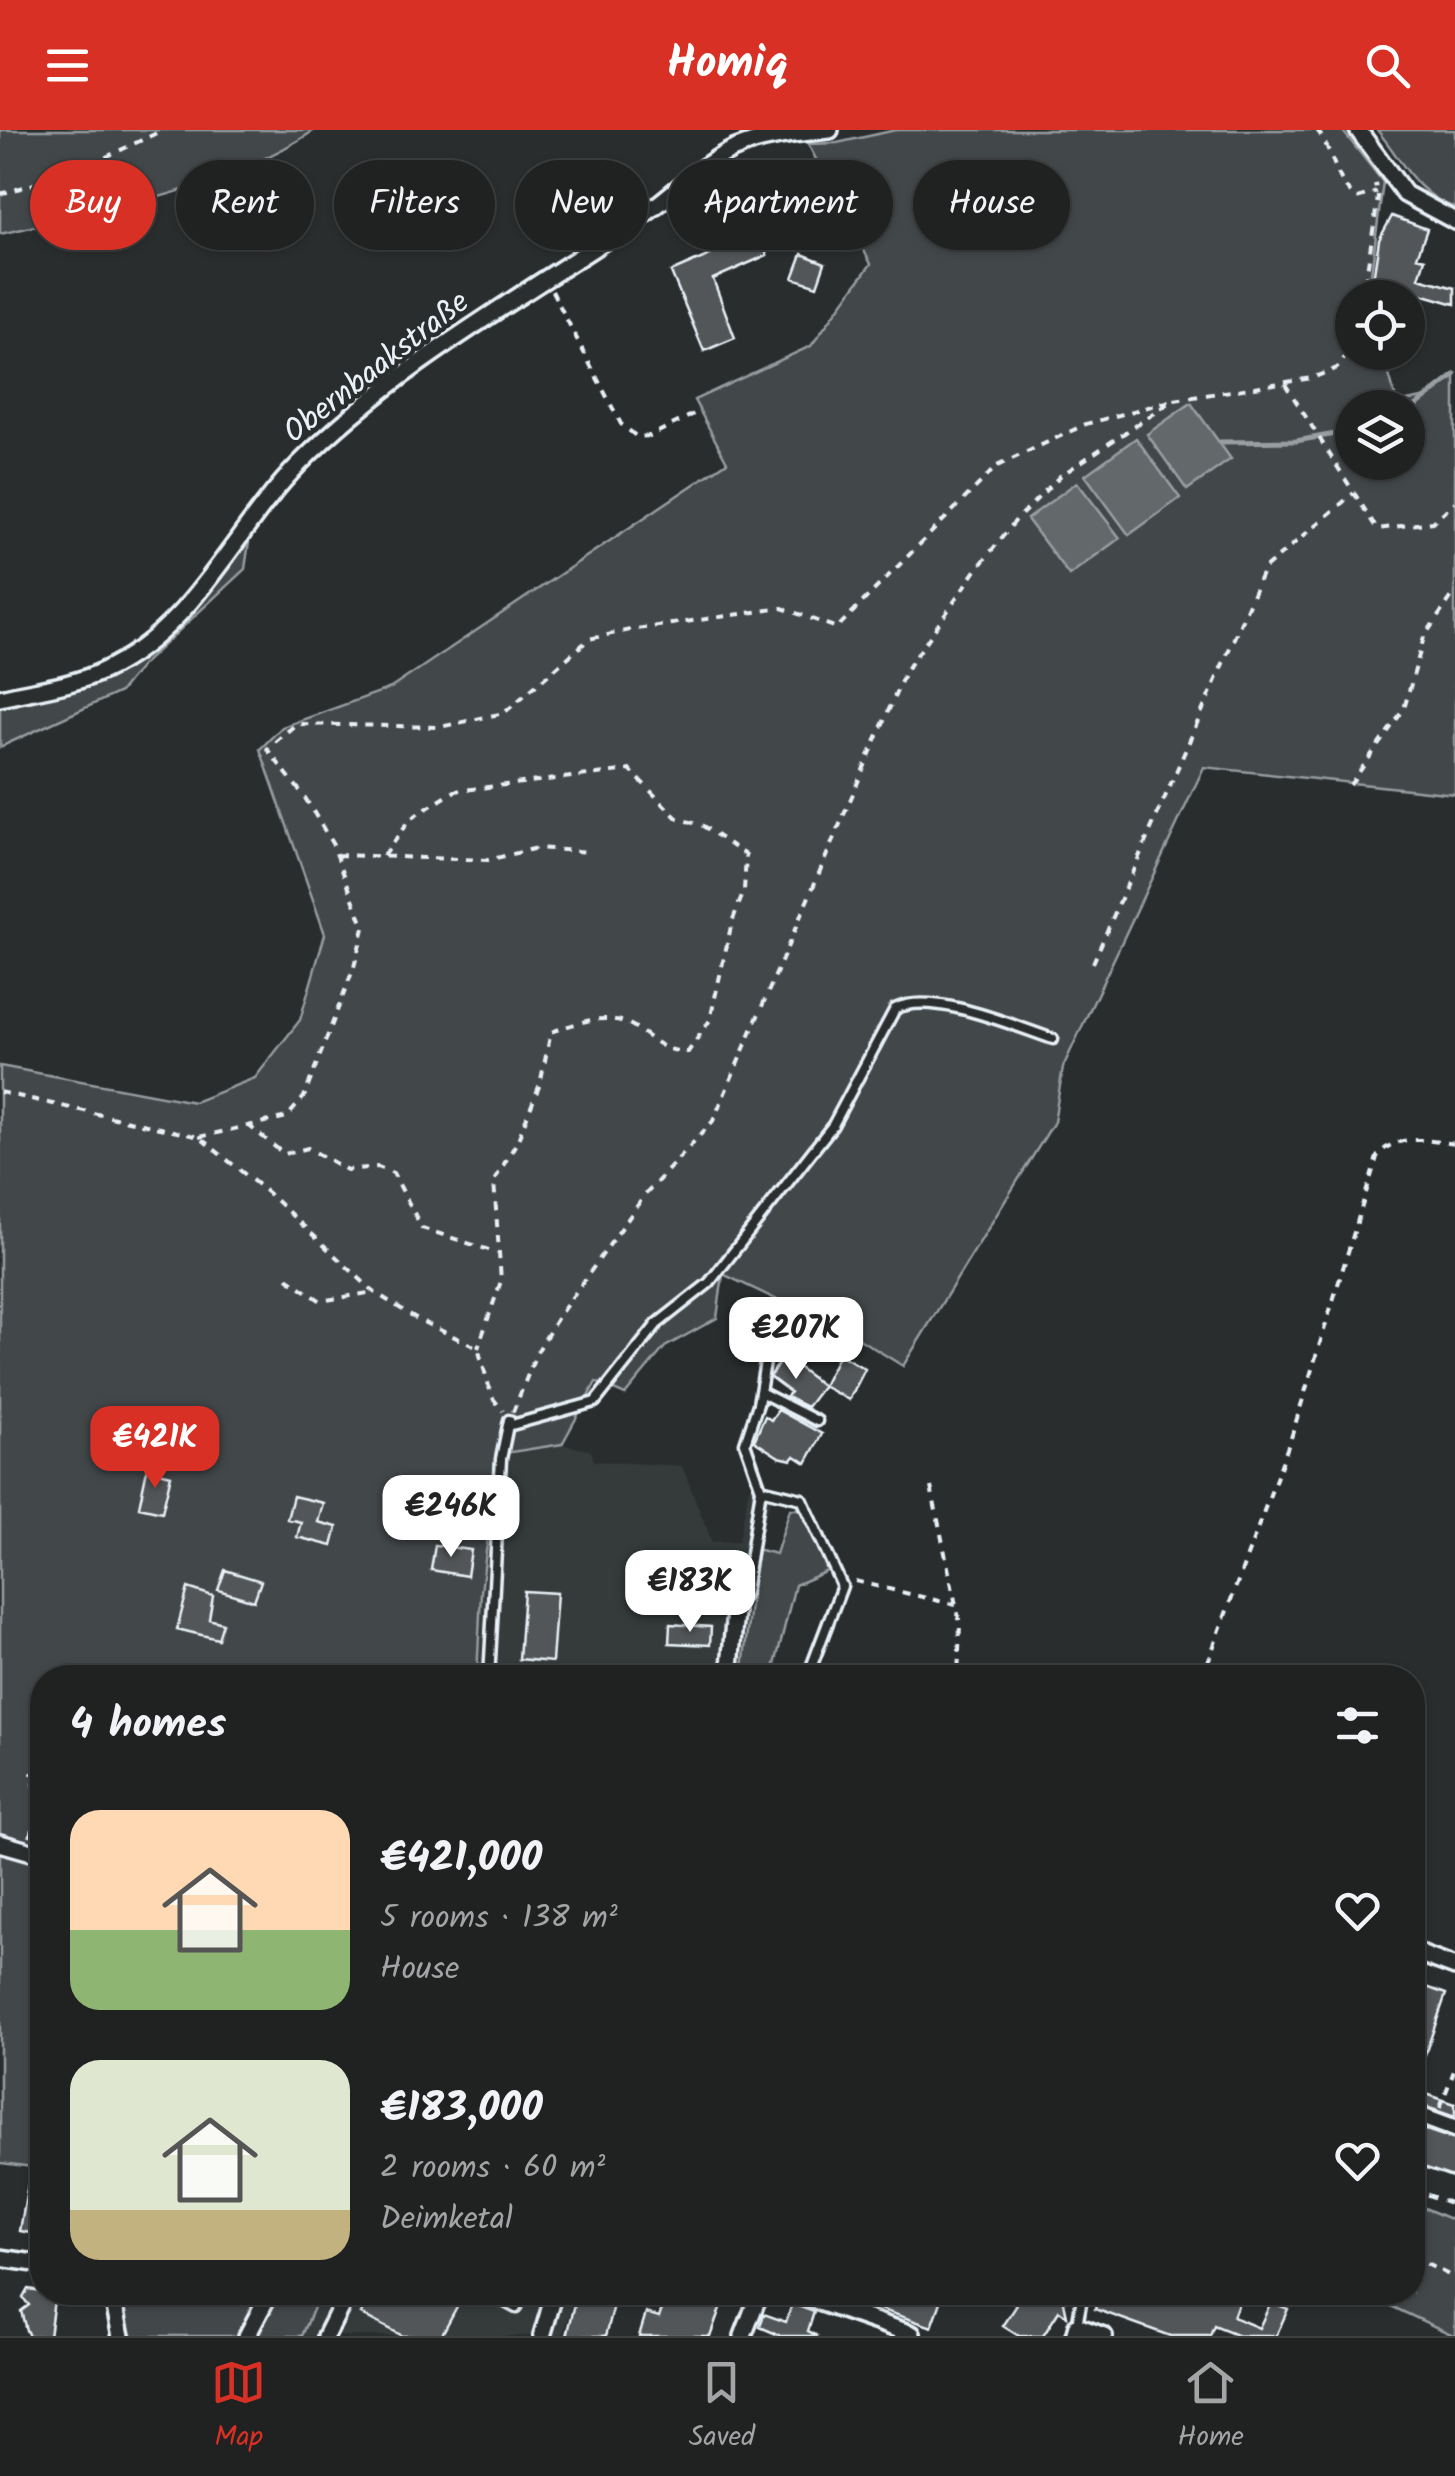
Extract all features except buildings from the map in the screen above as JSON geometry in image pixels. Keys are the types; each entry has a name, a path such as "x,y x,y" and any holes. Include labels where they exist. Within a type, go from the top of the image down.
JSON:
{"street":[{"name":"Obernbaakstraße","path":"0,698 103,671 138,649 178,616 226,559 278,486 325,439 432,354 645,214 733,150 762,139 830,130"},
{"path":"1358,130 1405,194 1455,221"},
{"path":"731,1665 735,1611"},
{"path":"0,1843 30,1852"},
{"path":"1425,1955 1455,1966"},
{"path":"1425,2118 1455,2129"},
{"path":"0,2258 30,2262"},
{"path":"115,2305 121,2336"},
{"path":"247,2336 263,2305"},
{"path":"326,2336 342,2305"},
{"path":"542,2336 551,2305"},
{"path":"743,2336 755,2305"},
{"path":"828,2305 912,2334"},
{"path":"1076,2331 1104,2336"}],"lane":[{"path":"490,1665 500,1460 509,1423 594,1402 657,1324 709,1283 833,1125 895,1010 909,1003 970,1011 1053,1039"},
{"path":"735,1611 745,1592 762,1488 745,1442 767,1350 742,1330"},
{"path":"760,1392 816,1422"},
{"path":"762,1488 802,1499 819,1544 840,1578 842,1586 813,1665"},
{"path":"510,2305 516,2308"},
{"path":"1076,2331 1081,2305"}],"path":[{"path":"0,194 72,173 163,130"},
{"path":"1317,130 1336,160 1346,191 1357,198 1376,189 1365,280"},
{"path":"546,278 620,424 637,437 650,436 700,412"},
{"path":"199,1137 287,1117 304,1097 354,968 364,928 337,855 304,796 267,748 296,724 440,727 504,713 589,639 630,630 782,608 837,628 997,466 1086,424 1174,400 1285,384 1335,369"},
{"path":"1285,384 1377,530 1433,522 1455,502"},
{"path":"509,1423 537,1352 558,1317 645,1195 714,1120 905,672 936,622 1016,520 1060,476 1174,400"},
{"path":"1093,963 1264,569 1354,493"},
{"path":"1350,785 1404,709 1424,637 1455,592"},
{"path":"383,856 410,819 455,791 630,770 677,818 703,826 746,855 744,891 732,922 710,1020 688,1052 667,1052 618,1019 579,1022 551,1032 540,1084 516,1142 494,1181 501,1281 478,1348 492,1397 509,1423"},
{"path":"337,855 488,860 538,848 590,852"},
{"path":"0,1092 199,1137 268,1193 374,1292 419,1320 478,1348"},
{"path":"248,1125 284,1154 308,1148 347,1170 378,1168 393,1173 422,1228 499,1254"},
{"path":"1207,1665 1291,1438 1377,1158 1390,1145 1412,1139 1455,1144"},
{"path":"287,1278 321,1301 374,1292"},
{"path":"930,1487 956,1605 958,1665"},
{"path":"840,1578 956,1605"},
{"path":"1435,2122 1455,2068"},
{"path":"1425,2194 1455,2205"},
{"path":"1425,2263 1455,2278"}],"shaded area":[{"path":"0,130 315,130 260,160 176,160 176,192 156,198 156,160 30,160 30,227 0,234"},
{"path":"896,130 1342,130 1383,182 1370,280 1335,280 1335,370 1388,370 1393,390 1335,390 1335,480 1425,480 1425,397 1455,377 1455,794 1204,767 1063,1067 1054,1122 903,1366 856,1337 723,1274 717,1318 665,1347 625,1395 596,1382 562,1444 498,1454 481,1592 478,1665 30,1665 30,2167 0,2163 0,1066 194,1102 255,1078 300,1020 325,934 260,749 282,727 391,688 727,462 694,400 811,346 871,264 864,250 893,250 893,160 816,160 808,144 837,143"},
{"path":"1377,130 1455,130 1455,208 1419,185"},
{"path":"1191,403 1231,459 1187,490 1147,434"},
{"path":"1136,438 1180,498 1129,535 1085,475"},
{"path":"1077,482 1120,538 1069,575 1027,519"},
{"path":"250,535 245,569 142,665 120,692 0,747 0,704 104,677"},
{"path":"562,1444 591,1451 594,1461 682,1466 712,1542 739,1541 749,1487 775,1487 756,1549 743,1665 478,1665 481,1592 498,1453"},
{"path":"790,1509 804,1509 827,1571 795,1585 775,1665 743,1665 756,1549 776,1554"},
{"path":"1425,2208 1455,2221 1455,2336 1389,2305 1425,2305"},
{"path":"122,2305 315,2305 302,2336 116,2336 113,2317"},
{"path":"315,2305 572,2305 563,2336 302,2336"}],"waterway":[{"path":"1425,399 1455,375"},
{"path":"1220,442 1296,441 1335,434"}]}
